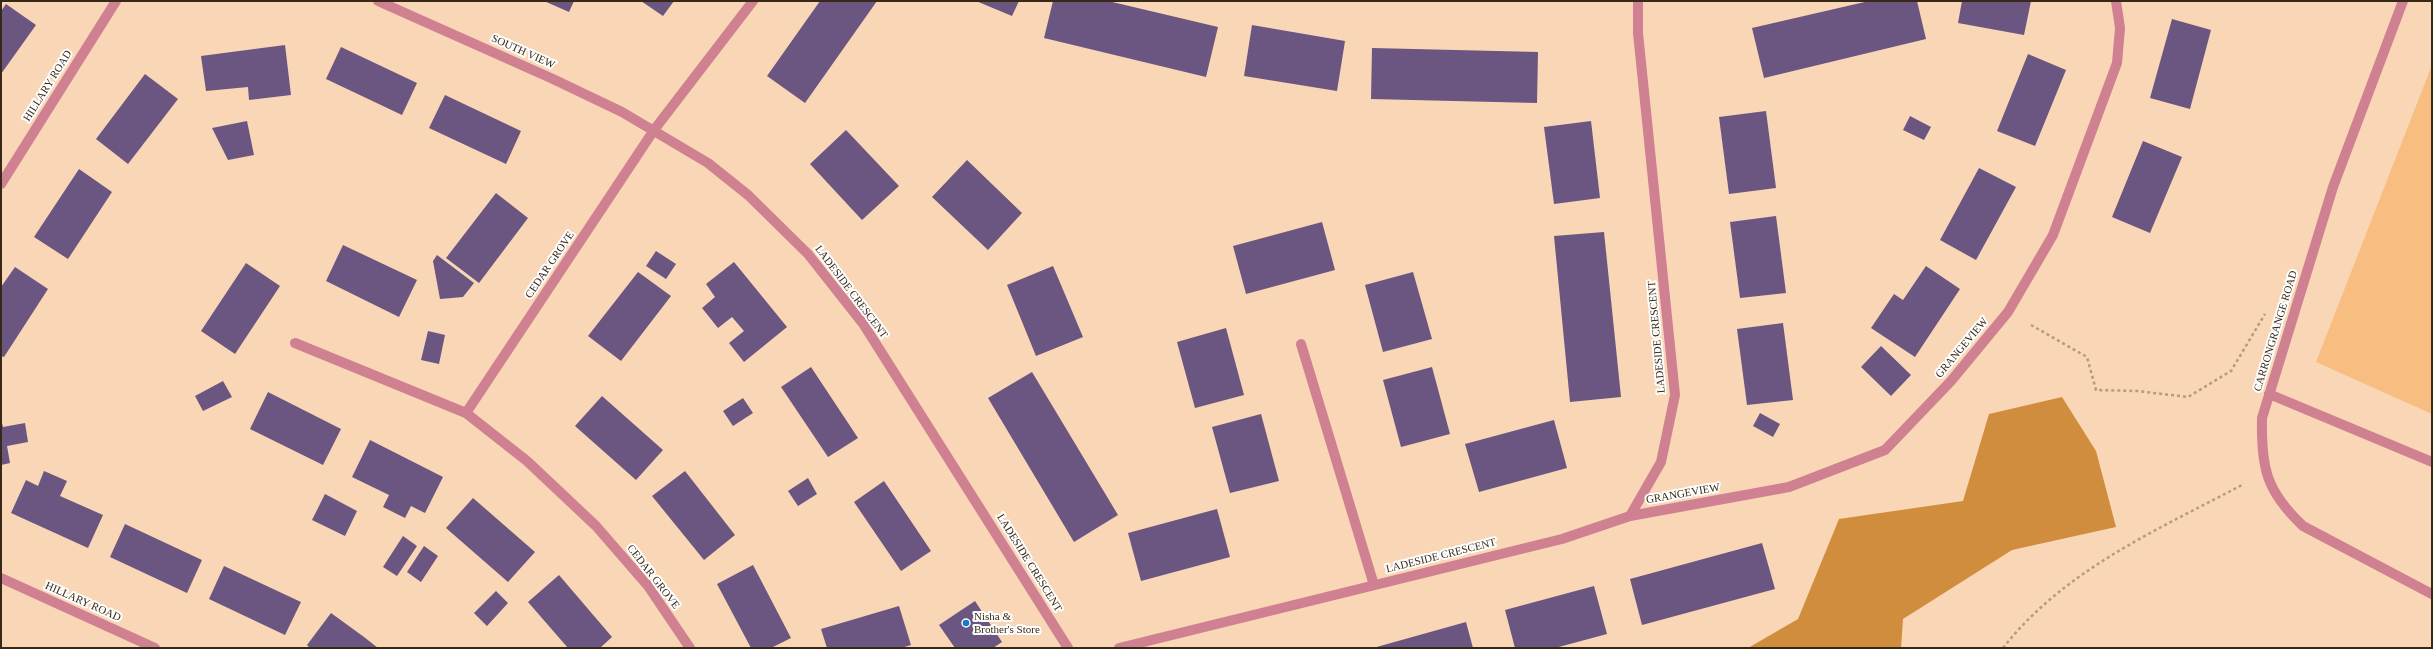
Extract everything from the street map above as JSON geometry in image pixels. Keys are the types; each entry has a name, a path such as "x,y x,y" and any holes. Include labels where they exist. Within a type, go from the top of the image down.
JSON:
{"street":[{"name":"HILLARY ROAD","path":"1,184 116,1"},
{"name":"SOUTH VIEW","path":"378,1 553,78 654,130"},
{"path":"654,130 753,1"},
{"name":"LADESIDE CRESCENT","path":"1119,648 1562,539 1630,516 1661,462 1675,395 1638,33 1638,1"},
{"name":"GRANGEVIEW","path":"1630,516 1789,487 1885,450 1951,381 2008,312 2053,235 2117,63 2120,28 2116,1"},
{"name":"CARRONGRANGE ROAD","path":"2403,1 2333,187 2262,418 2262,448 2266,471 2273,492 2287,511 2303,526 2432,594"},
{"name":"CEDAR GROVE","path":"466,413 654,130"},
{"name":"LADESIDE CRESCENT","path":"654,130 708,163 748,195 808,254 864,324 1068,648"},
{"name":"CEDAR GROVE","path":"295,343 466,413 527,461 596,526 648,586 690,648"},
{"name":"LADESIDE CRESCENT","path":"1301,344 1374,585"},
{"path":"2269,394 2432,462"},
{"name":"HILLARY ROAD","path":"1,578 155,648"}],"path":[{"path":"2029,324 2087,357 2096,390 2138,391 2188,397 2230,371 2276,294 2299,297"},
{"path":"2003,648 2035,614 2062,590 2112,554 2266,471"}],"shaded area":[{"path":"2432,65 2432,414 2316,362"},
{"path":"2062,397 2096,451 2116,527 2012,550 1903,619 1901,648 1748,648 1798,619 1839,519 1963,501 1989,414"}],"building":[{"path":"544,1 574,1 569,12"},
{"path":"641,1 674,1 663,16"},
{"path":"820,1 877,1 805,103 767,76"},
{"path":"976,1 1019,1 1012,16"},
{"path":"1053,1 1108,1 1218,27 1206,77 1044,38"},
{"path":"1869,1 1917,1 1926,39 1764,78 1752,28"},
{"path":"1962,1 2031,1 2024,35 1958,23"},
{"path":"6,4 36,25 1,74 1,11"},
{"path":"2172,19 2211,30 2190,109 2150,98"},
{"path":"1252,25 1345,41 1337,91 1244,76"},
{"path":"285,45 291,95 249,100 248,87 206,91 201,56"},
{"path":"341,47 417,83 402,115 326,79"},
{"path":"1372,48 1538,52 1537,103 1371,99"},
{"path":"2028,54 2066,70 2035,146 1997,131"},
{"path":"145,74 178,99 128,164 96,139"},
{"path":"445,95 521,131 506,164 429,128"},
{"path":"1766,111 1776,188 1729,194 1719,117"},
{"path":"1910,116 1931,127 1924,140 1903,130"},
{"path":"247,121 254,155 228,160 212,128"},
{"path":"1591,121 1600,198 1554,204 1544,127"},
{"path":"846,130 899,186 862,220 810,164"},
{"path":"2143,141 2182,157 2150,233 2112,217"},
{"path":"967,160 1022,213 988,250 932,197"},
{"path":"1979,168 2016,187 1976,260 1940,240"},
{"path":"79,169 112,192 68,259 34,237"},
{"path":"496,193 528,218 479,283 446,258"},
{"path":"1776,216 1786,293 1740,298 1730,222"},
{"path":"1322,222 1335,270 1246,294 1233,246"},
{"path":"1604,232 1621,397 1570,402 1554,236"},
{"path":"343,245 417,280 399,317 326,281"},
{"path":"656,251 676,264 666,279 646,266"},
{"path":"437,255 474,283 463,297 440,299 433,261"},
{"path":"734,262 787,327 744,362 729,343 744,331 732,317 718,328 702,308 715,297 706,284"},
{"path":"246,263 280,286 235,354 201,331"},
{"path":"1053,266 1083,337 1036,356 1007,285"},
{"path":"1926,266 1960,289 1915,357 1871,328 1894,294 1903,300"},
{"path":"15,267 48,289 4,357 1,356 1,287"},
{"path":"638,272 671,296 621,361 588,336"},
{"path":"1413,272 1432,339 1383,352 1365,285"},
{"path":"1783,323 1793,400 1747,405 1737,329"},
{"path":"1226,328 1244,395 1195,408 1177,342"},
{"path":"428,331 445,335 439,364 421,360"},
{"path":"1881,346 1911,375 1891,396 1861,367"},
{"path":"811,367 858,438 828,457 781,387"},
{"path":"1432,367 1450,434 1401,447 1383,380"},
{"path":"1032,372 1118,515 1074,542 988,398"},
{"path":"223,381 232,397 203,411 195,396"},
{"path":"268,392 341,429 323,465 250,429"},
{"path":"602,396 663,450 636,480 575,426"},
{"path":"743,398 753,413 733,426 723,411"},
{"path":"1760,413 1780,424 1773,437 1753,426"},
{"path":"1261,414 1279,481 1230,493 1212,427"},
{"path":"1,419 3,427 25,423 28,442 7,446 10,463 1,465"},
{"path":"1554,420 1567,468 1479,492 1465,444"},
{"path":"370,440 443,477 425,513 411,506 405,518 383,507 389,495 352,477"},
{"path":"44,471 67,481 60,496 103,515 88,548 11,513 26,480 38,486"},
{"path":"685,471 735,535 704,560 652,496"},
{"path":"808,478 817,494 798,506 788,491"},
{"path":"884,481 931,551 901,571 854,502"},
{"path":"325,494 357,511 345,536 312,520"},
{"path":"473,498 535,552 508,582 446,528"},
{"path":"1217,509 1230,557 1141,581 1128,533"},
{"path":"125,524 202,560 187,593 110,557"},
{"path":"403,536 417,546 397,576 383,567"},
{"path":"1762,543 1775,589 1642,625 1630,579"},
{"path":"424,546 438,556 421,582 407,572"},
{"path":"753,565 791,638 771,648 751,648 717,584"},
{"path":"224,566 301,602 285,635 209,599"},
{"path":"559,575 612,637 600,648 568,648 528,602"},
{"path":"1594,586 1607,634 1555,648 1515,648 1505,610"},
{"path":"496,591 508,603 487,626 474,613"},
{"name":"Nisha & Brother's Store","path":"975,601 1002,642 993,648 955,648 939,625"},
{"path":"899,606 911,645 901,648 827,648 821,629"},
{"path":"331,613 378,648 310,648 307,645"},
{"path":"1466,622 1473,648 1373,648"}],"place":[{"name":"Nisha & Brother's Store","path":"966,623"}]}
